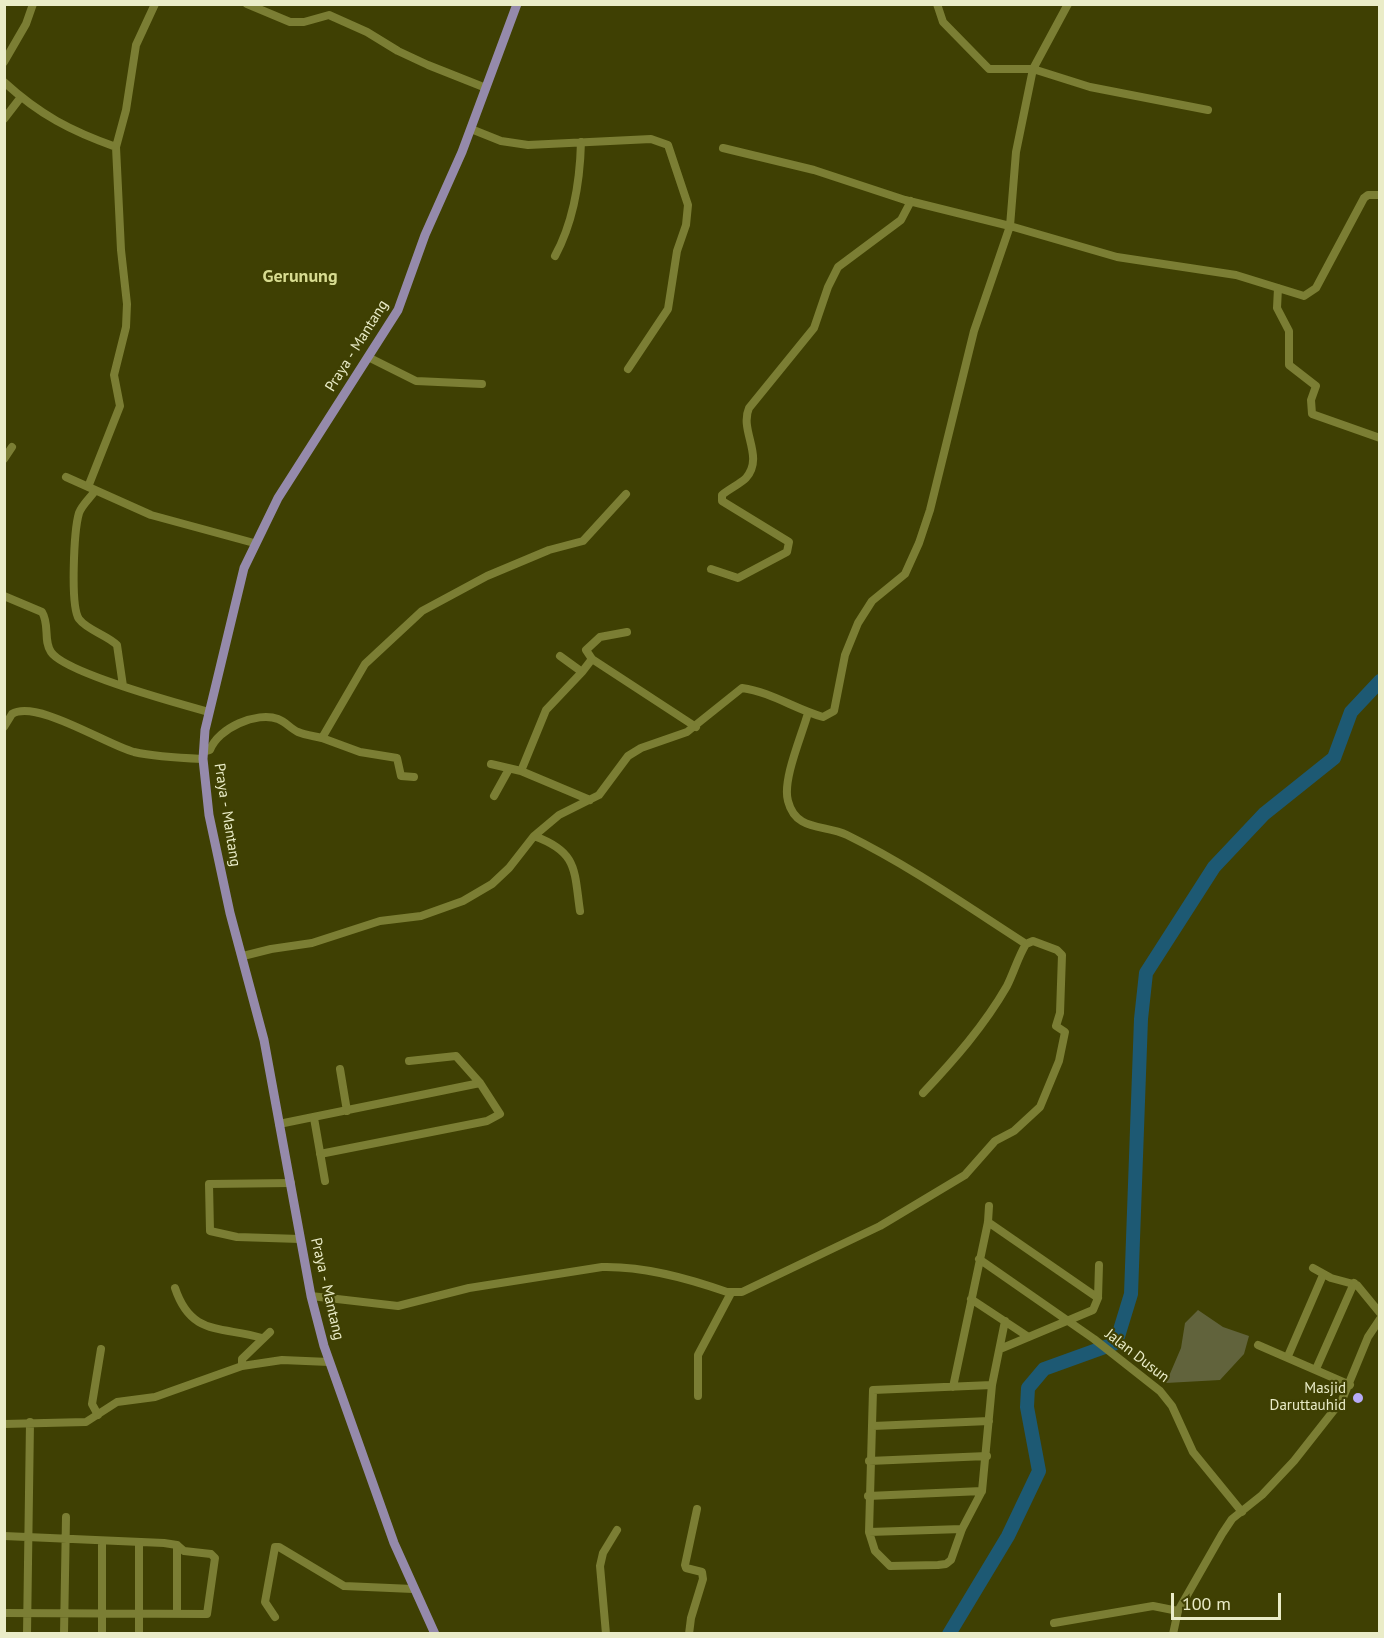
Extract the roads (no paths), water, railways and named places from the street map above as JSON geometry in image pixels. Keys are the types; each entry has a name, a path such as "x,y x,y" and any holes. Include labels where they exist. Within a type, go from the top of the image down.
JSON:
{"main road":[{"name":"Praya - Mantang","path":"435,1634 414,1589 329,1362 311,1296 264,1040 230,913 212,830 203,756 209,712 244,568 254,543 278,498 370,358 398,310 425,235 471,129 517,4"}],"street":[{"path":"4,62 26,24 33,4"},
{"path":"123,686 117,645 81,621 77,611 74,581 77,529 81,510 92,489 120,406 114,375 127,313 116,147 126,110 136,45 155,4"},
{"path":"248,4 290,22 304,22 329,15 367,32 418,61 486,88"},
{"path":"937,4 942,22 989,69 1034,69 1090,87 1208,110"},
{"path":"243,956 312,943 380,921 421,916 442,910 492,884 509,868 534,836 558,815 590,800 603,790 628,756 696,727 732,693 742,688 759,690 808,713 823,717 834,711 845,655 858,623 872,601 905,574 913,560 930,510 952,410 974,331 1010,226 1016,152 1034,69 1068,4"},
{"path":"4,82 21,97 67,128 116,147"},
{"path":"4,119 21,97"},
{"path":"471,129 513,143 651,139 665,143 671,152 688,205 686,225 676,260 670,304 628,369"},
{"path":"555,256 569,223 578,185 581,142"},
{"path":"723,148 814,170 911,201 1010,226 1117,257 1236,275 1304,296 1312,293 1364,198 1368,195 1380,195"},
{"path":"711,569 738,578 787,552 789,542 722,501 722,495 746,478 753,460 754,450 745,428 745,417 749,408 814,327 828,287 838,267 901,220 911,201"},
{"path":"1278,288 1277,308 1289,331 1289,365 1291,369 1316,386 1311,400 1312,414 1380,438"},
{"path":"370,358 416,381 482,384"},
{"path":"4,459 12,447"},
{"path":"66,477 151,515 254,543"},
{"path":"322,738 365,664 422,611 487,576 549,550 583,541 626,494"},
{"path":"4,596 42,612 46,620 48,646 57,659 123,686 209,712"},
{"path":"627,632 597,639 586,650 592,659 696,727"},
{"path":"560,656 582,672"},
{"path":"521,771 546,710 592,659"},
{"path":"4,727 12,714 26,711 74,724 133,752 164,757 203,756 214,739 227,728 262,718 280,719 299,733 322,738 360,752 397,758 402,777 414,777"},
{"path":"808,713 786,789 788,802 798,820 804,825 844,833 906,866 1026,944"},
{"path":"491,764 521,771 590,800"},
{"path":"494,796 509,768"},
{"path":"534,836 556,845 566,853 571,863 580,911"},
{"path":"311,1296 398,1306 469,1288 592,1269 622,1267 643,1269 731,1293 748,1290 880,1226 938,1192 965,1175 995,1141 1014,1131 1037,1110 1059,1061 1065,1032 1056,1026 1060,1013 1064,959 1057,950 1033,941 1026,944 1006,986 989,1013 961,1053 923,1093"},
{"path":"320,1154 493,1119 500,1114 480,1083 456,1056 409,1061"},
{"path":"340,1069 347,1111"},
{"path":"279,1124 480,1083"},
{"path":"314,1118 325,1181"},
{"path":"291,1182 209,1184 210,1232 237,1237 300,1239"},
{"path":"953,1387 988,1222 989,1206"},
{"path":"988,1222 1098,1298"},
{"name":"Jalan Dusun","path":"979,1259 1116,1355 1167,1398 1193,1452 1242,1512"},
{"path":"1000,1349 1093,1310 1098,1298 1100,1265"},
{"path":"1313,1268 1323,1275 1354,1283 1380,1313"},
{"path":"1288,1356 1323,1275"},
{"path":"1316,1369 1354,1283"},
{"path":"175,1288 183,1306 195,1321 262,1338"},
{"path":"698,1396 699,1355 731,1293"},
{"path":"971,1299 1027,1336"},
{"path":"1173,1634 1178,1611 1222,1534 1294,1461 1342,1400 1368,1337 1380,1319"},
{"path":"992,1385 873,1390 870,1406 873,1426 869,1461 869,1532 875,1551 890,1566 938,1565 951,1560 962,1528 982,1491 992,1385 1005,1322"},
{"path":"242,1366 242,1359 270,1332"},
{"path":"1258,1345 1288,1356 1350,1385"},
{"path":"98,1415 92,1404 101,1349"},
{"path":"4,1424 80,1423 98,1415 117,1401 147,1399 242,1366 282,1360 329,1362"},
{"path":"873,1426 989,1421"},
{"path":"27,1634 30,1422"},
{"path":"869,1461 987,1456"},
{"path":"868,1496 982,1491"},
{"path":"689,1634 691,1618 703,1580 702,1572 686,1568 685,1565 697,1509"},
{"path":"64,1634 66,1516"},
{"path":"869,1532 962,1528"},
{"path":"606,1634 600,1566 604,1550 617,1530"},
{"path":"4,1536 177,1545 183,1551 211,1554 215,1558 208,1614 4,1613"},
{"path":"102,1540 102,1634"},
{"path":"139,1542 139,1634"},
{"path":"177,1545 177,1614"},
{"path":"275,1617 265,1602 275,1547 279,1546 344,1586 414,1589"},
{"path":"1054,1623 1153,1606 1178,1611"}],"waterway":[{"path":"949,1634 1008,1536 1039,1471 1027,1407 1028,1388 1044,1369 1116,1343 1131,1294 1141,1019 1146,973 1214,867 1264,814 1334,758 1351,712 1380,681"}],"place":[{"name":"Masjid Daruttauhid","path":"1358,1398"}],"district":[{"name":"Gerunung","path":"300,277"}]}
